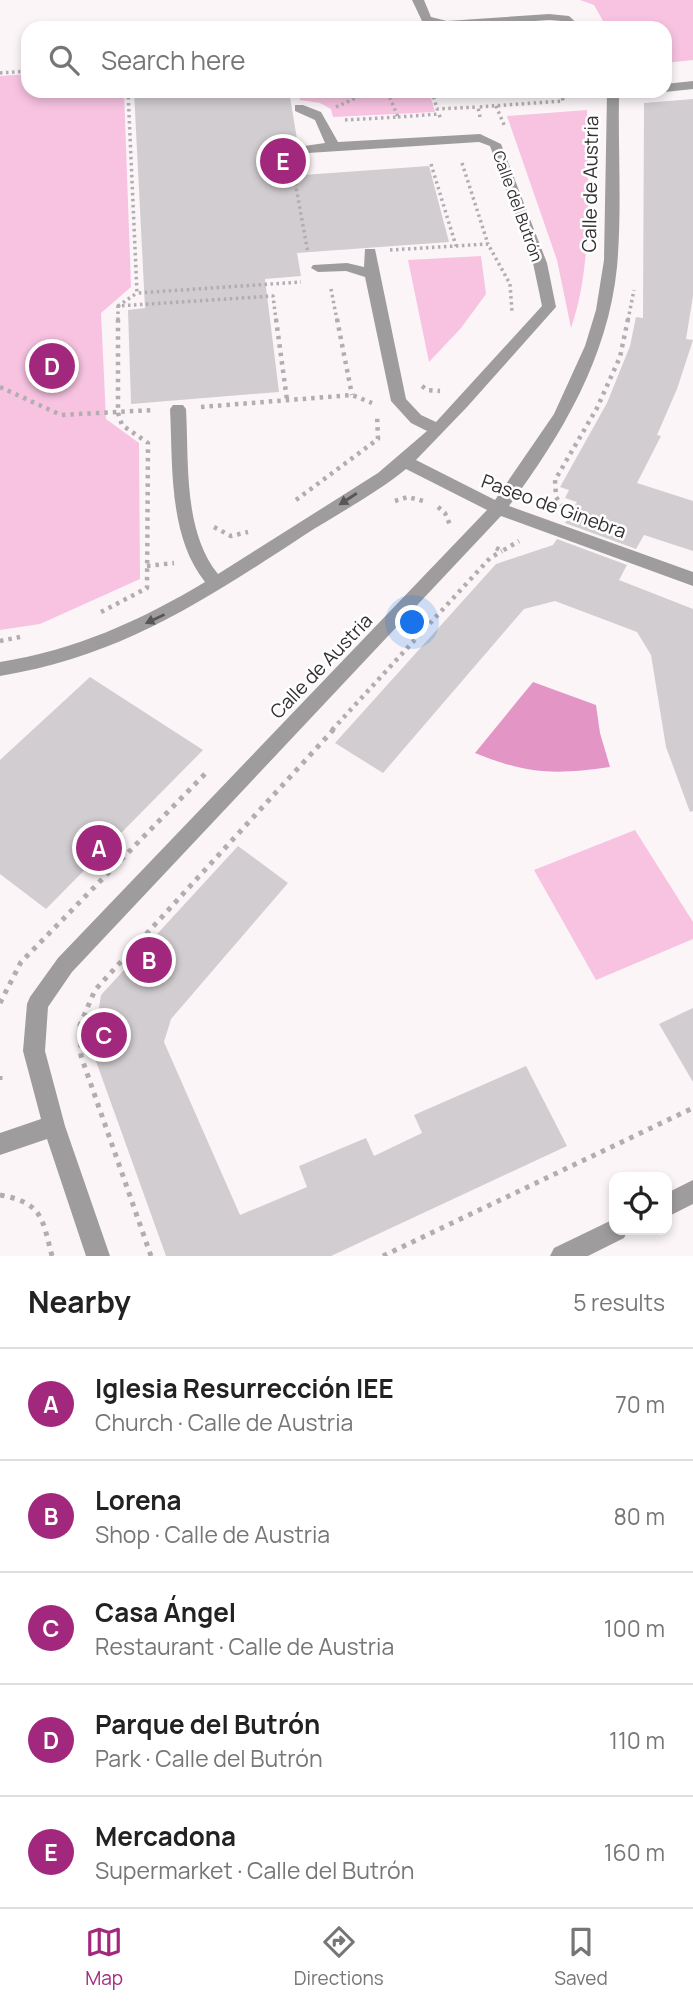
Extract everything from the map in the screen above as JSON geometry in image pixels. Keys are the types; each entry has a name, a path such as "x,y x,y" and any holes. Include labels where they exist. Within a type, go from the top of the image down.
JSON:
{"street":[{"path":"418,0 426,19 430,21"},
{"path":"491,21 550,17 565,18 568,21"},
{"path":"672,87 693,85"},
{"name":"Calle de Austria","path":"98,1256 54,1126 34,1051 38,1004 65,965 497,509 564,410 593,346 609,275 612,98"},
{"path":"299,108 315,112 323,121 326,138 334,146"},
{"name":"Calle del Butrón","path":"0,669 90,648 164,615 405,461 549,307 540,263 495,144 480,138 308,149"},
{"path":"370,252 371,274 399,401 416,419 437,429"},
{"path":"315,275 347,267 371,274"},
{"path":"178,409 188,534 204,572 216,584"},
{"name":"Paseo de Ginebra","path":"405,461 448,487 497,509 693,579"},
{"path":"0,1144 54,1126"},
{"path":"672,1202 693,1192"},
{"path":"562,1256 609,1233"}],"path":[{"path":"0,73 21,72"},
{"path":"128,98 137,293"},
{"path":"331,109 348,104 357,98"},
{"path":"390,98 398,117"},
{"path":"434,98 447,127"},
{"path":"342,120 563,101 562,98"},
{"path":"496,106 506,131"},
{"path":"477,125 478,107"},
{"path":"292,161 308,257"},
{"path":"454,163 464,163 488,244 507,271 513,288 511,316"},
{"path":"419,165 433,164 456,246"},
{"path":"370,252 488,244"},
{"path":"118,306 137,293 315,275"},
{"path":"329,280 352,395"},
{"path":"417,382 427,390 444,391"},
{"path":"0,387 61,415 352,395 372,403 377,410 378,439 287,507"},
{"path":"202,407 203,420"},
{"path":"213,527 231,536 254,531"},
{"path":"151,1256 81,1056 80,1025 95,990 490,558 502,551"},
{"path":"107,858 117,864"},
{"path":"383,1256 693,1108"},
{"path":"0,1195 26,1199 38,1208 52,1256"}],"shaded area":[{"path":"580,0 693,0 693,60 672,62 672,21 603,21 594,5"},
{"path":"21,74 21,98 124,98 131,287 101,313 106,419 139,443 140,579 40,624 0,630 0,76"},
{"path":"431,98 435,112 333,117 331,109 320,103 300,100"},
{"path":"587,110 586,248 578,303 571,328 557,260 507,116"},
{"path":"481,256 486,294 461,328 429,362 408,260"},
{"path":"533,682 596,705 600,733 610,767 541,771 510,765 475,753"},
{"path":"635,830 693,922 693,939 596,980 534,870"}],"building":[{"path":"134,98 290,98 303,175 429,166 449,242 297,253 301,276 265,279 279,392 131,404 128,310 145,308"},
{"path":"693,99 693,296 686,339 693,340 677,389 657,435 661,436 637,483 693,501 693,551 644,535 636,549 565,523 577,502 565,498 569,490 560,487 607,403 630,346 636,317 643,318 644,103"},
{"path":"557,539 627,565 619,580 693,609 693,811 690,812 666,747 651,655 637,632 555,601 524,609 383,773 335,743 496,564 553,545"},
{"path":"90,677 203,750 46,909 0,874 0,760"},
{"path":"238,846 288,883 171,1019 164,1042 240,1215 307,1187 299,1166 366,1138 374,1156 422,1133 414,1115 526,1066 567,1146 331,1256 166,1256 92,1050 101,995"},
{"path":"693,1008 693,1082 659,1024"}],"place":[{"name":"Mercadona","path":"283,161"},
{"name":"Parque del Butrón","path":"52,366"},
{"name":"Iglesia Resurrección IEE","path":"99,848"},
{"name":"Lorena","path":"149,960"},
{"name":"Casa Ángel","path":"104,1035"}]}
